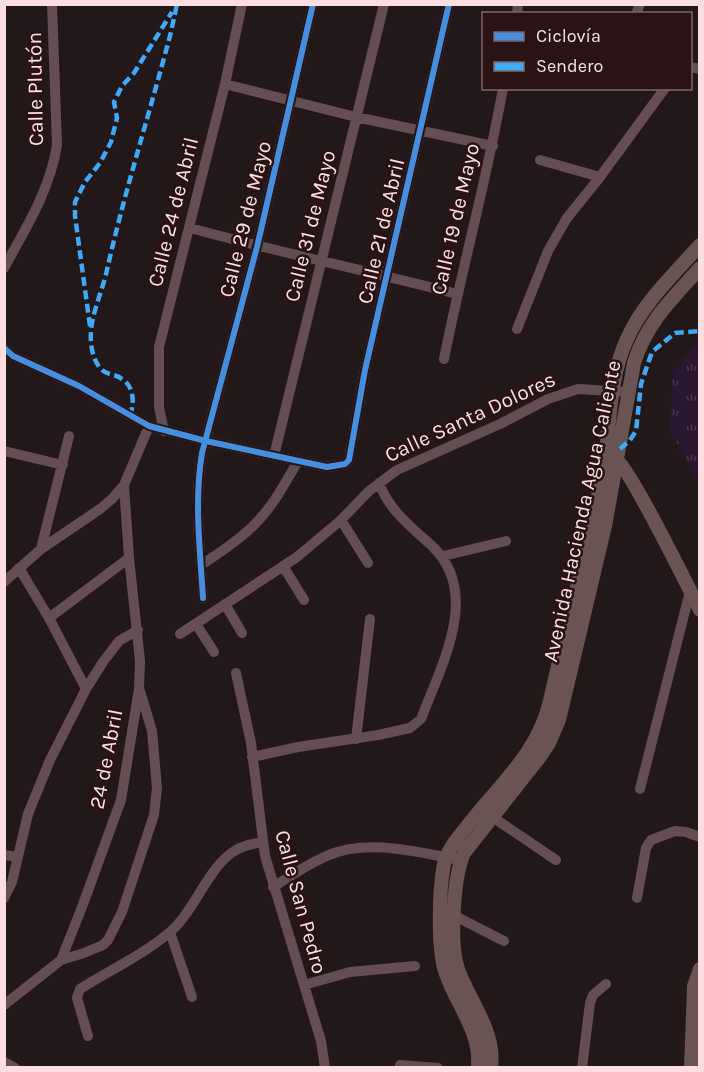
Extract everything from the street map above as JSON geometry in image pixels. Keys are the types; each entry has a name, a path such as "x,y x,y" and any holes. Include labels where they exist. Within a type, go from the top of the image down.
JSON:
{"main road":[{"name":"Avenida Hacienda Agua Caliente","path":"612,456 613,390 620,356 646,306 699,245"},
{"name":"Avenida Hacienda Agua Caliente","path":"491,1068 492,1052 488,1036 456,965 454,916 458,871 461,860 487,813 540,731 546,717 640,344 652,323 699,268"},
{"path":"612,456 633,482 699,610"},
{"name":"Avenida Hacienda Agua Caliente","path":"478,1068 475,1037 448,980 442,961 441,908 446,857 450,848 487,813"},
{"path":"691,1068 694,986 699,969"}],"street":[{"name":"Calle Plutón","path":"4,268 46,188 54,166 57,145 52,4"},
{"name":"Calle 24 de Abril","path":"164,431 159,407 159,347 225,84 242,4"},
{"name":"Calle 29 de Mayo","path":"202,598 197,507 199,473 257,246 314,4"},
{"name":"Calle 31 de Mayo","path":"274,456 384,4"},
{"name":"Calle 21 de Abril","path":"298,461 327,467 345,464 349,460 365,370 422,130 449,4"},
{"path":"225,84 356,117 493,146"},
{"name":"Calle 19 de Mayo","path":"444,358 493,146 503,90"},
{"path":"517,329 548,251 567,218 664,90"},
{"path":"540,159 600,177"},
{"path":"190,228 457,294"},
{"path":"4,348 13,356 79,386 149,426 298,461 255,525 238,540 201,565"},
{"name":"Calle Santa Dolores","path":"252,757 410,728 421,718 453,634 456,612 455,591 450,572 442,556 393,510 379,483 397,470 500,424 548,399 578,389 613,390 627,393"},
{"path":"4,582 41,549 100,509 124,485 149,426"},
{"path":"41,549 69,436"},
{"path":"4,451 63,465"},
{"path":"180,634 283,566 341,520 379,483"},
{"name":"24 de Abril","path":"61,960 121,800 139,689 138,630 129,558 124,485"},
{"path":"341,520 368,563"},
{"path":"442,556 506,541"},
{"path":"49,618 129,558"},
{"path":"283,566 304,600"},
{"path":"20,568 86,689"},
{"path":"640,789 690,591"},
{"path":"225,604 242,633"},
{"path":"356,739 370,619"},
{"path":"196,624 214,652"},
{"path":"4,898 12,882 28,814 37,789 86,689 119,641 138,630"},
{"name":"Calle San Pedro","path":"236,673 252,757 262,842 273,887 321,1041 326,1068"},
{"path":"4,1005 61,960 103,945 122,912 154,815 157,788 152,731 139,689"},
{"path":"487,813 556,860"},
{"path":"637,898 646,848 651,840 675,831 687,832 699,837"},
{"path":"88,1036 77,998 80,988 120,966 170,932 186,915 227,856 241,847 262,842"},
{"path":"273,887 313,862 344,850 381,848 461,860"},
{"path":"4,855 18,857"},
{"path":"441,908 504,941"},
{"path":"170,932 192,997"},
{"path":"303,985 350,972 415,966"},
{"path":"582,1068 590,1002 593,995 606,984"},
{"path":"4,1062 15,1068"},
{"path":"400,1065 438,1068"}],"green space":[{"path":"699,341 699,484 670,431 673,372"}],"marked path":[{"path":"130,416 133,401 129,386 120,377 104,372 96,362 92,352 91,331 177,4"},
{"path":"90,326 75,202 111,142 117,118 114,102 122,86 134,73 172,12"},
{"path":"620,449 636,431 641,384 652,352 675,333 700,331"}],"cycle path":[{"path":"203,598 198,507 202,453 257,247 313,4"},
{"path":"4,348 13,356 79,386 149,426 206,441 327,467 345,464 349,460 365,370 449,4"}]}
